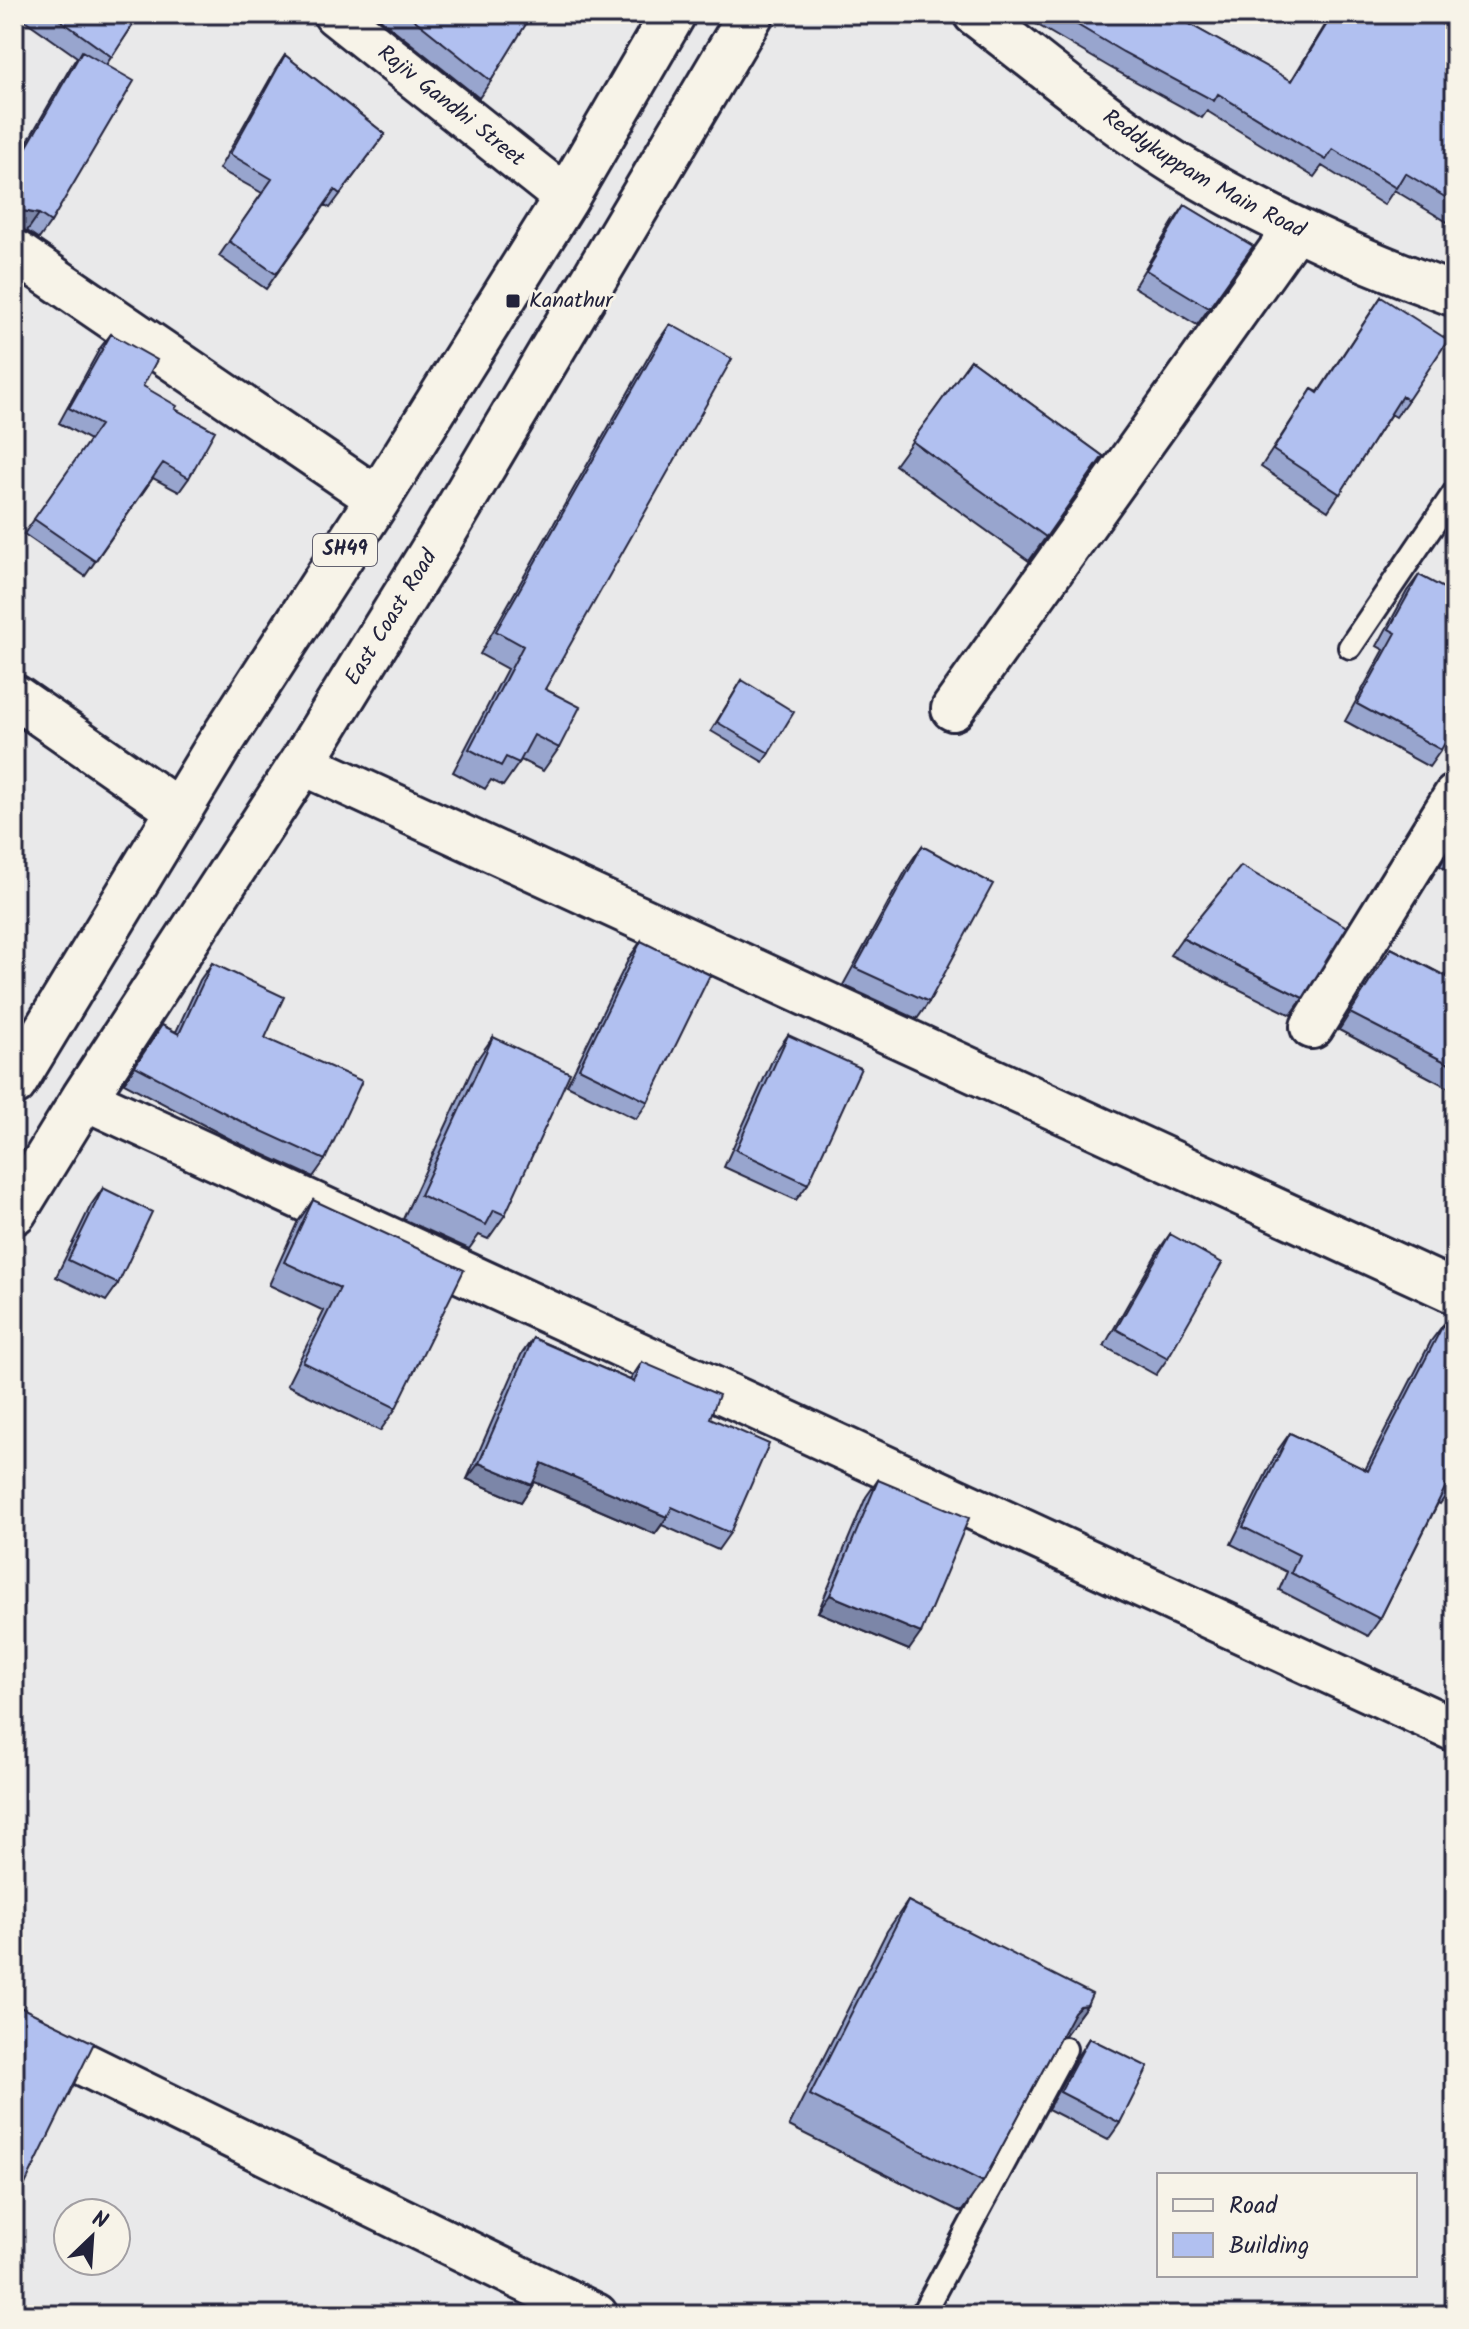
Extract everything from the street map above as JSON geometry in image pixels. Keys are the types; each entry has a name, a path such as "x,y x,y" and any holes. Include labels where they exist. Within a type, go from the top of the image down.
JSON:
{"main road":[{"name":"SH49","path":"14,1083 217,748 378,499 566,198 673,14"},
{"name":"East Coast Road","path":"14,1212 84,1098 302,763 443,534 751,14"}],"street":[{"name":"Rajiv Gandhi Street","path":"335,14 566,198"},
{"name":"Reddykuppam Main Road","path":"975,14 1175,163 1295,229 1384,270 1455,295"},
{"path":"953,709 1295,229"},
{"path":"14,251 378,499"},
{"path":"14,696 179,811"},
{"path":"302,763 1455,1292"},
{"path":"1312,1027 1455,796"},
{"path":"84,1098 1455,1730"},
{"path":"14,2030 596,2315"}],"lane":[{"path":"1350,647 1455,492"},
{"path":"922,2315 1065,2049"}],"building":[{"path":"52,14 140,14 112,57"},
{"path":"407,14 526,14 531,16 491,81"},
{"path":"1059,14 1171,14 1292,81 1333,14 1416,14 1423,18 1425,14 1455,32 1455,203 1405,173 1396,188 1333,149 1326,160 1218,94 1214,101"},
{"path":"82,51 134,81 51,222 39,214 14,206 14,169"},
{"path":"285,55 385,134 340,194 335,190 276,274 229,241 272,179 230,154"},
{"path":"1185,205 1253,246 1209,308 1146,270"},
{"path":"1381,297 1448,340 1408,400 1402,396 1340,494 1273,450 1312,389 1318,393"},
{"path":"670,324 732,359 545,689 580,707 559,748 534,735 519,763 506,757 501,766 469,749 523,646 496,631"},
{"path":"111,334 157,360 143,386 177,406 175,409 215,431 189,478 163,463 95,561 34,519 100,425 69,408"},
{"path":"971,360 1103,456 1046,537 912,441"},
{"path":"1419,575 1455,594 1455,725 1441,750 1357,704 1396,633 1389,629"},
{"path":"742,680 794,712 769,753 717,722"},
{"path":"922,846 993,884 929,1002 855,968"},
{"path":"1241,866 1347,927 1303,998 1182,938"},
{"path":"641,941 710,975 648,1102 579,1068"},
{"path":"1391,948 1455,981 1455,1067 1350,1013"},
{"path":"212,963 284,997 265,1038 362,1081 325,1160 244,1123 135,1066 162,1025 179,1034"},
{"path":"788,1035 861,1068 808,1184 736,1150"},
{"path":"493,1037 570,1073 505,1215 494,1210 486,1225 420,1195"},
{"path":"103,1188 152,1212 118,1284 68,1260"},
{"path":"313,1200 464,1270 396,1408 303,1362 340,1288 284,1262"},
{"path":"1170,1234 1222,1263 1168,1358 1116,1329"},
{"path":"1443,1325 1455,1331 1455,1481 1452,1487 1447,1484 1380,1619 1291,1573 1299,1555 1243,1527 1290,1433 1368,1471"},
{"path":"533,1338 634,1382 642,1362 719,1395 710,1418 769,1444 730,1533 672,1507 667,1517 542,1463 532,1485 479,1463"},
{"path":"878,1480 969,1518 921,1633 830,1595"},
{"path":"908,1901 1092,1994 1087,2005 1080,2006 1074,2012 983,2182 810,2095"},
{"path":"14,2004 94,2043 14,2207"},
{"path":"1089,2038 1148,2067 1120,2123 1060,2092"}],"place":[{"name":"Kanathur","path":"513,301"}]}
